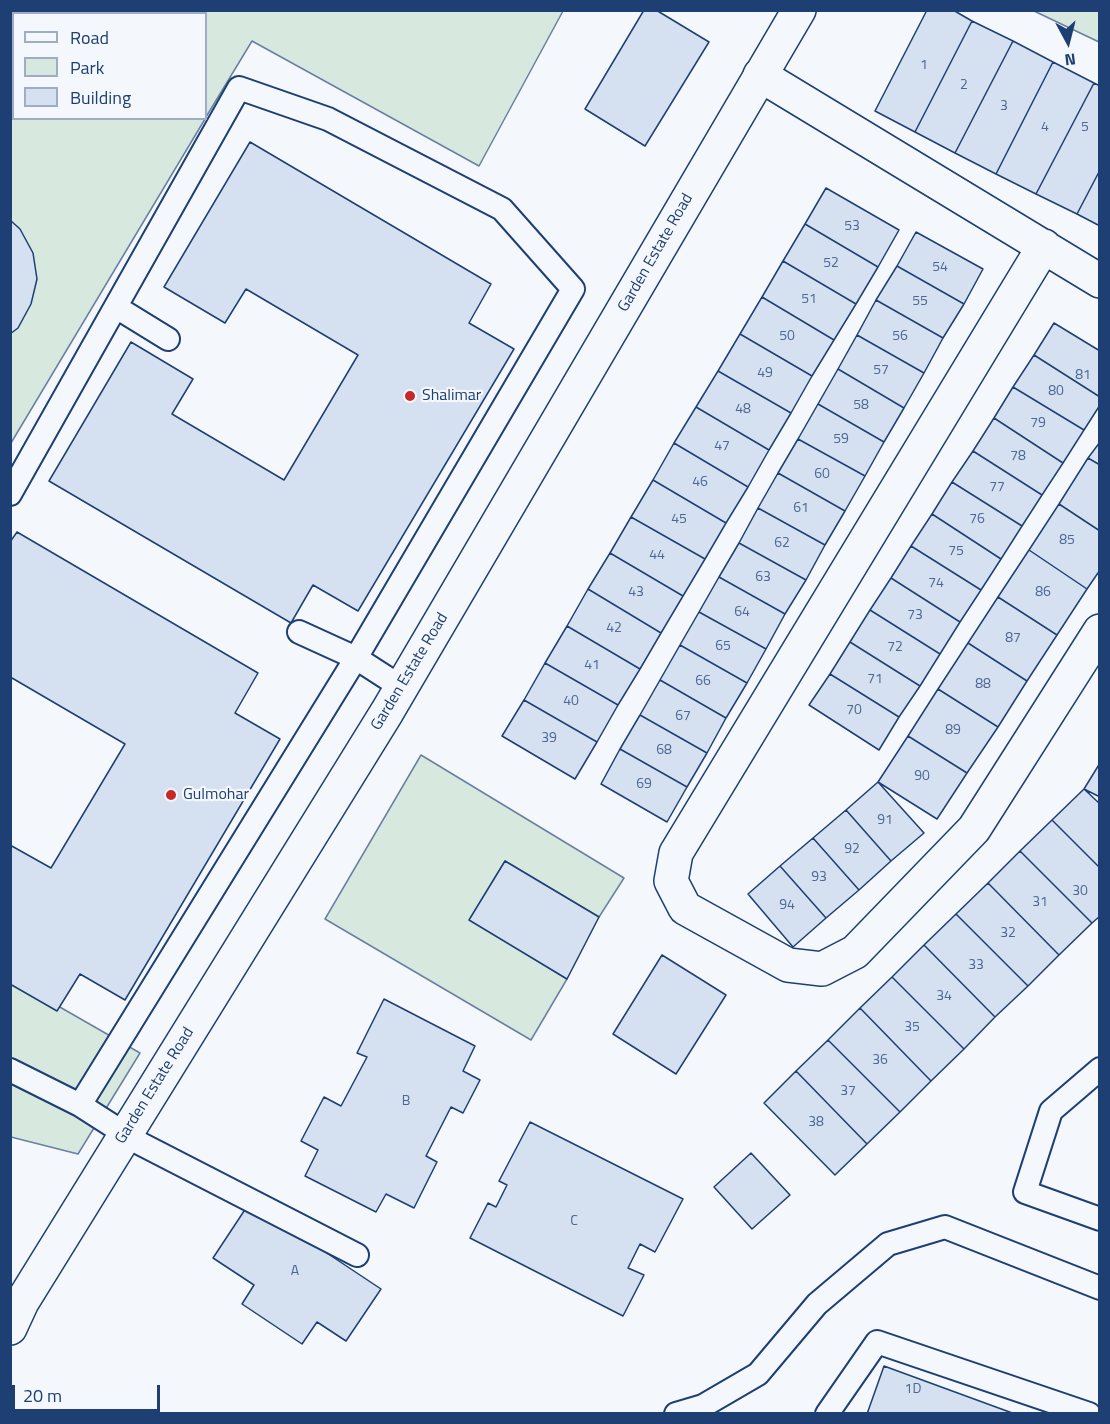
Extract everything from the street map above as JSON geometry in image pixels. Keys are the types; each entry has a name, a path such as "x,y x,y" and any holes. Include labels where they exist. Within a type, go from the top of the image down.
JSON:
{"street":[{"name":"Garden Estate Road","path":"10,1328 22,1302 401,687 799,10"},
{"path":"760,75 1100,281"},
{"path":"1044,246 676,853 671,881 685,908 788,966 822,969 855,952 974,829 1100,632"}],"lane":[{"path":"10,494 239,88 328,119 502,209 573,289 356,658 80,1105"},
{"path":"116,307 168,339"},
{"path":"299,632 356,658 401,687"},
{"path":"1100,1069 1051,1111 1025,1192 1100,1219"},
{"path":"10,1070 80,1105 125,1135 357,1255"},
{"path":"676,1413 703,1406 758,1374 817,1304 888,1244 945,1227 1100,1288"},
{"path":"827,1413 877,1342 1089,1413"}],"green space":[{"path":"11,11 563,11 479,166 252,41 207,115 207,12 12,12 12,120 204,120 11,443"},
{"path":"1034,11 1099,11 1099,42"},
{"path":"421,755 624,878 599,917 505,861 470,919 567,979 531,1040 325,919"},
{"path":"11,979 140,1053 78,1154 11,1137"}],"building":[{"path":"644,10 656,10 709,42 645,146 585,109"},
{"path":"927,10 953,10 972,21 915,132 875,111"},
{"path":"972,21 1013,41 955,153 915,132"},
{"path":"1013,41 1053,62 996,174 955,153"},
{"path":"1053,62 1094,83 1036,194 996,174"},
{"path":"1094,83 1100,86 1100,170 1077,214 1036,194"},
{"name":"Shalimar","path":"250,142 491,284 469,323 514,349 358,611 313,585 291,623 49,481 131,342 193,379 172,414 284,480 358,355 246,289 225,323 164,287"},
{"path":"1100,170 1100,226 1077,214"},
{"path":"826,188 899,230 878,267 805,224"},
{"path":"10,220 20,229 33,253 37,279 31,304 18,328 10,334"},
{"path":"805,224 878,267 856,304 783,261"},
{"path":"916,232 983,269 964,304 897,266"},
{"path":"783,261 856,304 834,340 762,297"},
{"path":"897,266 964,304 943,338 876,300"},
{"path":"762,297 834,340 812,376 740,334"},
{"path":"876,300 943,338 924,373 857,335"},
{"path":"1054,323 1100,351 1100,397 1034,355"},
{"path":"740,334 812,376 791,413 718,371"},
{"path":"857,335 924,373 904,408 838,369"},
{"path":"1034,355 1100,397 1100,405 1084,430 1013,387"},
{"path":"838,369 904,408 884,442 818,404"},
{"path":"718,371 791,413 769,450 696,407"},
{"path":"1013,387 1084,430 1063,463 994,418"},
{"path":"818,404 884,442 865,476 798,439"},
{"path":"696,407 769,450 748,487 674,443"},
{"path":"994,418 1063,463 1042,495 973,451"},
{"path":"798,439 865,476 845,511 778,473"},
{"path":"1100,442 1100,465 1088,458"},
{"path":"674,443 748,487 726,523 653,480"},
{"path":"973,451 1042,495 1022,526 952,482"},
{"path":"1088,458 1100,465 1100,531 1059,504"},
{"path":"778,473 845,511 825,545 758,508"},
{"path":"653,480 726,523 705,559 631,517"},
{"path":"952,482 1022,526 1001,559 932,514"},
{"path":"1059,504 1100,531 1100,570 1087,589 1029,550"},
{"path":"758,508 825,545 806,580 739,543"},
{"path":"932,514 1001,559 981,590 911,546"},
{"path":"631,517 705,559 683,596 610,553"},
{"name":"Gulmohar","path":"17,532 258,673 235,713 280,739 125,1000 80,974 57,1011 10,984 10,845 51,868 125,744 12,678 10,682 10,542"},
{"path":"739,543 806,580 785,614 719,577"},
{"path":"911,546 981,590 960,622 891,578"},
{"path":"1029,550 1087,589 1057,635 998,597"},
{"path":"610,553 683,596 661,633 588,589"},
{"path":"719,577 785,614 766,649 699,612"},
{"path":"891,578 960,622 940,654 870,610"},
{"path":"588,589 661,633 640,669 567,626"},
{"path":"998,597 1057,635 1027,681 968,643"},
{"path":"870,610 940,654 920,686 850,642"},
{"path":"699,612 766,649 747,683 680,645"},
{"path":"567,626 640,669 618,705 545,663"},
{"path":"850,642 920,686 899,717 830,674"},
{"path":"968,643 1027,681 998,727 938,689"},
{"path":"680,645 747,683 726,718 660,680"},
{"path":"545,663 618,705 597,742 524,700"},
{"path":"830,674 899,717 879,750 809,705"},
{"path":"660,680 726,718 707,753 640,715"},
{"path":"938,689 998,727 967,773 908,736"},
{"path":"524,700 597,742 575,779 502,736"},
{"path":"640,715 707,753 687,787 620,749"},
{"path":"908,736 967,773 937,819 878,782"},
{"path":"620,749 687,787 667,822 601,784"},
{"path":"1100,763 1100,797 1084,789"},
{"path":"878,782 924,833 891,861 846,810"},
{"path":"1084,789 1100,804 1100,868 1052,820"},
{"path":"846,810 891,861 859,890 813,838"},
{"path":"1052,820 1100,868 1100,916 1092,923 1020,851"},
{"path":"813,838 859,890 826,918 780,866"},
{"path":"1020,851 1092,923 1059,955 988,883"},
{"path":"505,861 599,917 567,979 469,920"},
{"path":"780,866 826,918 793,947 748,894"},
{"path":"988,883 1059,955 1028,986 956,914"},
{"path":"956,914 1028,986 995,1017 924,945"},
{"path":"924,945 995,1017 964,1049 892,977"},
{"path":"662,955 726,995 676,1074 613,1034"},
{"path":"892,977 964,1049 931,1081 860,1008"},
{"path":"384,999 475,1046 463,1071 480,1080 463,1113 451,1107 426,1156 437,1162 414,1208 386,1194 376,1212 305,1176 318,1150 301,1141 324,1097 341,1106 367,1057 357,1053"},
{"path":"860,1008 931,1081 900,1112 828,1040"},
{"path":"828,1040 900,1112 867,1144 796,1071"},
{"path":"796,1071 867,1144 835,1175 764,1103"},
{"path":"530,1122 683,1199 655,1252 640,1244 628,1268 644,1275 623,1316 470,1238 488,1203 496,1207 507,1185 499,1181"},
{"path":"751,1153 790,1195 752,1229 714,1187"},
{"path":"250,1202 381,1289 346,1341 317,1322 302,1344 242,1304 254,1285 213,1258"},
{"path":"884,1366 1015,1414 867,1414"}],"place":[{"name":"Shalimar","path":"410,396"},
{"name":"Gulmohar","path":"171,795"}]}
